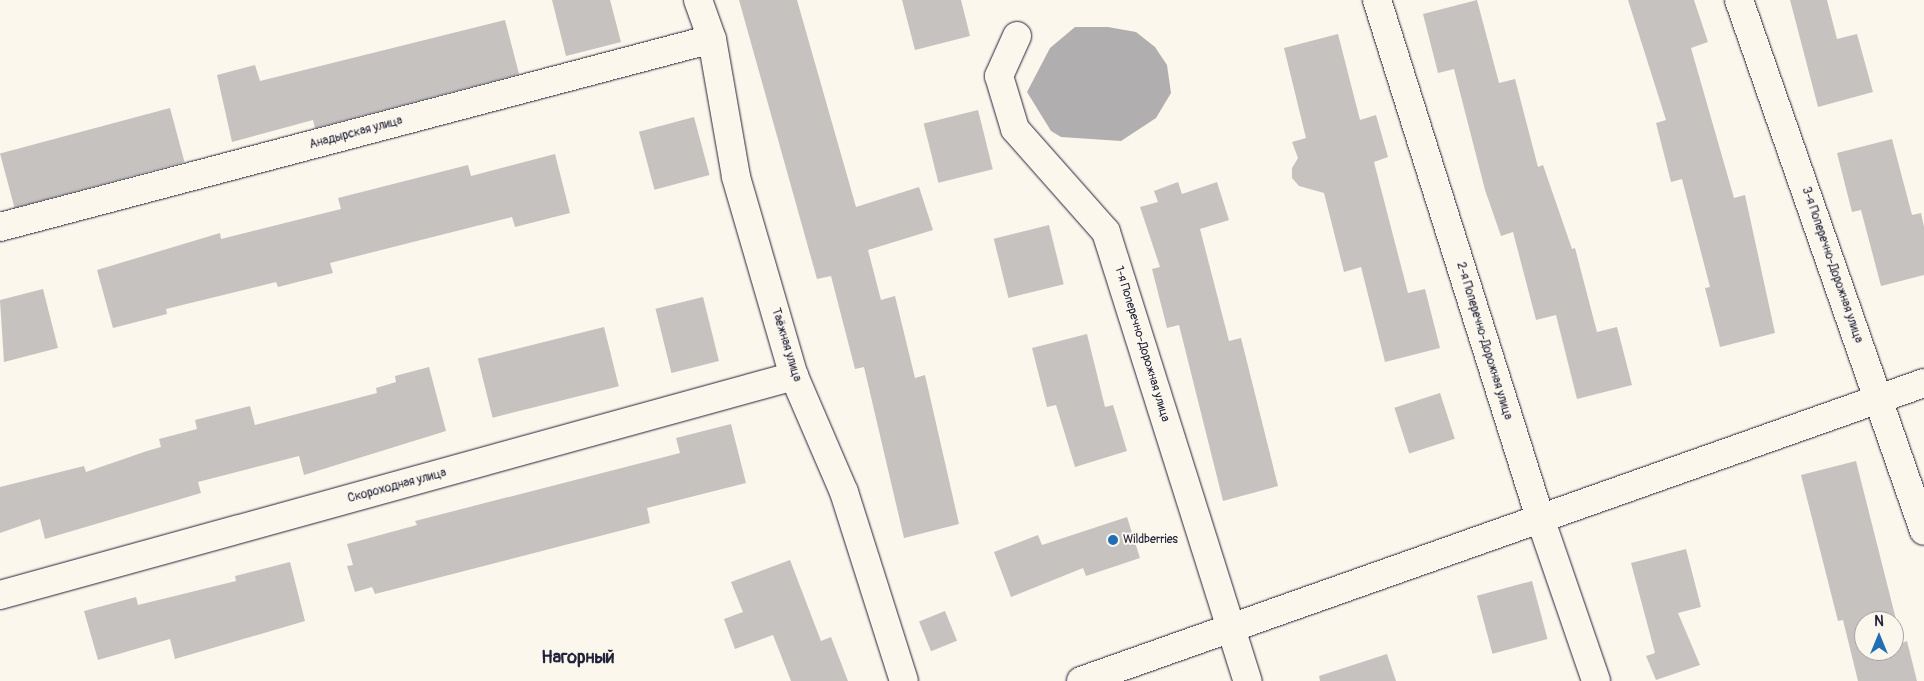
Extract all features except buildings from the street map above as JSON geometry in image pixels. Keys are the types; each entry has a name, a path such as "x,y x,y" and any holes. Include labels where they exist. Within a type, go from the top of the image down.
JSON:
{"street":[{"name":"Таёжная улица","path":"698,0 712,39 736,176 794,376 844,492 904,681"},
{"name":"2-я Поперечно-Дорожная улица","path":"1377,0 1540,518 1596,681"},
{"name":"3-я Поперечно-Дорожная улица","path":"1739,0 1924,532"},
{"name":"1-я Поперечно-Дорожная улица","path":"1017,36 999,76 1015,129 1106,232 1248,681"},
{"name":"Анадырская улица","path":"0,227 712,39"},
{"name":"Скороходная улица","path":"0,595 794,376"},
{"path":"1081,681 1924,383"}],"shaded area":[{"path":"1075,27 1108,27 1136,32 1155,47 1167,65 1171,93 1156,118 1121,141 1061,137 1051,131 1027,92 1050,48"}],"place":[{"name":"Wildberries","path":"1113,540"}],"district":[{"name":"Нагорный","path":"578,658"}]}
